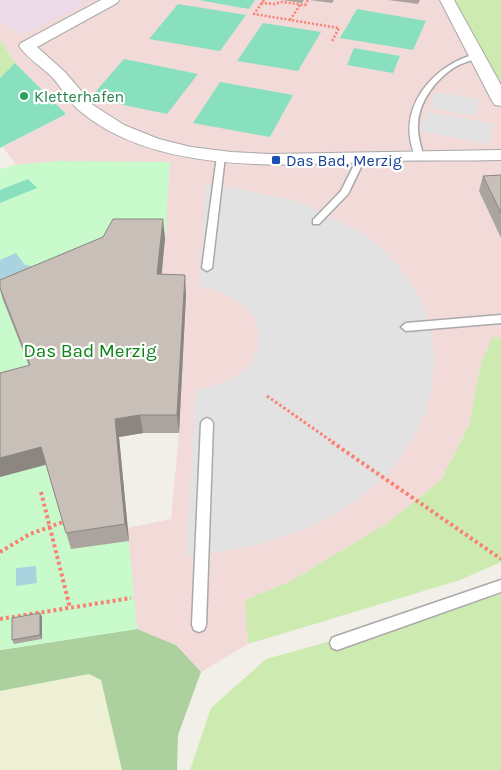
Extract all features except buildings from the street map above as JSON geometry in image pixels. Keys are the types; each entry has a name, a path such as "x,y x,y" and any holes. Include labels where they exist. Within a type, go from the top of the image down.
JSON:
{"street":[{"path":"447,0 501,101"},
{"path":"107,1 27,46 62,78 86,108 135,138 169,148 221,156 276,160 420,155 501,156"}],"lane":[{"path":"420,155 414,121 421,101 435,79 448,66 462,59 476,56"},
{"path":"207,268 221,156"},
{"path":"316,222 344,192 362,157"},
{"path":"406,327 501,319"},
{"path":"199,625 207,423"},
{"path":"337,643 501,586"}],"path":[{"path":"264,0 254,14 339,28 332,40"},
{"path":"261,3 274,4 282,2 305,5 308,0"},
{"path":"290,20 300,5"},
{"path":"267,396 501,559"},
{"path":"41,492 70,608"},
{"path":"0,552 15,541 63,522"},
{"path":"0,619 131,598"}],"shaded area":[{"path":"0,0 453,0 501,87 501,337 492,339 481,363 469,425 441,480 389,522 289,582 245,600 248,644 201,672 176,645 137,629 127,528 171,519 179,433 160,293 170,163 59,161 16,165 3,147 66,114 15,63 0,39"},
{"path":"0,0 80,0 85,4 22,35 0,20"},
{"path":"435,92 480,99 475,116 430,108"},
{"path":"427,112 494,124 488,144 420,131"},
{"path":"206,185 234,188 289,199 314,208 362,233 385,252 403,271 415,289 427,314 432,333 434,357 432,388 425,414 394,467 369,491 338,513 301,531 256,545 186,556 196,390 213,386 237,376 251,363 258,348 259,332 255,319 245,307 215,290 199,286"}],"green space":[{"path":"198,0 255,0 249,9"},
{"path":"453,0 501,0 501,87"},
{"path":"178,4 246,15 220,51 149,39"},
{"path":"357,9 426,21 413,50 340,38"},
{"path":"263,23 321,32 298,71 237,61"},
{"path":"0,39 15,63 0,78"},
{"path":"354,48 400,56 393,73 347,65"},
{"path":"124,59 198,74 167,114 90,98"},
{"name":"Kletterhafen","path":"15,63 66,114 0,148 0,78"},
{"path":"220,82 293,95 270,137 193,123"},
{"name":"Das Bad Merzig","path":"59,161 170,162 165,238 143,433 119,437 137,629 0,650 0,169 16,165"},
{"path":"28,179 37,188 0,203 0,190"},
{"path":"501,337 501,562 460,580 248,644 245,600 289,582 389,522 441,480 469,425 481,363 492,338"},
{"path":"501,594 501,770 190,770 211,708 266,659"},
{"path":"137,629 176,645 201,672 178,735 177,770 122,770 101,680 89,674 0,691 0,650"},
{"path":"89,674 101,680 122,770 0,770 0,691"}],"water":[{"path":"16,253 25,265 39,267 0,288 0,260"},
{"path":"36,566 37,583 16,586 16,568"}],"place":[{"name":"Kletterhafen","path":"24,96"},
{"name":"Das Bad, Merzig","path":"276,160"}]}
